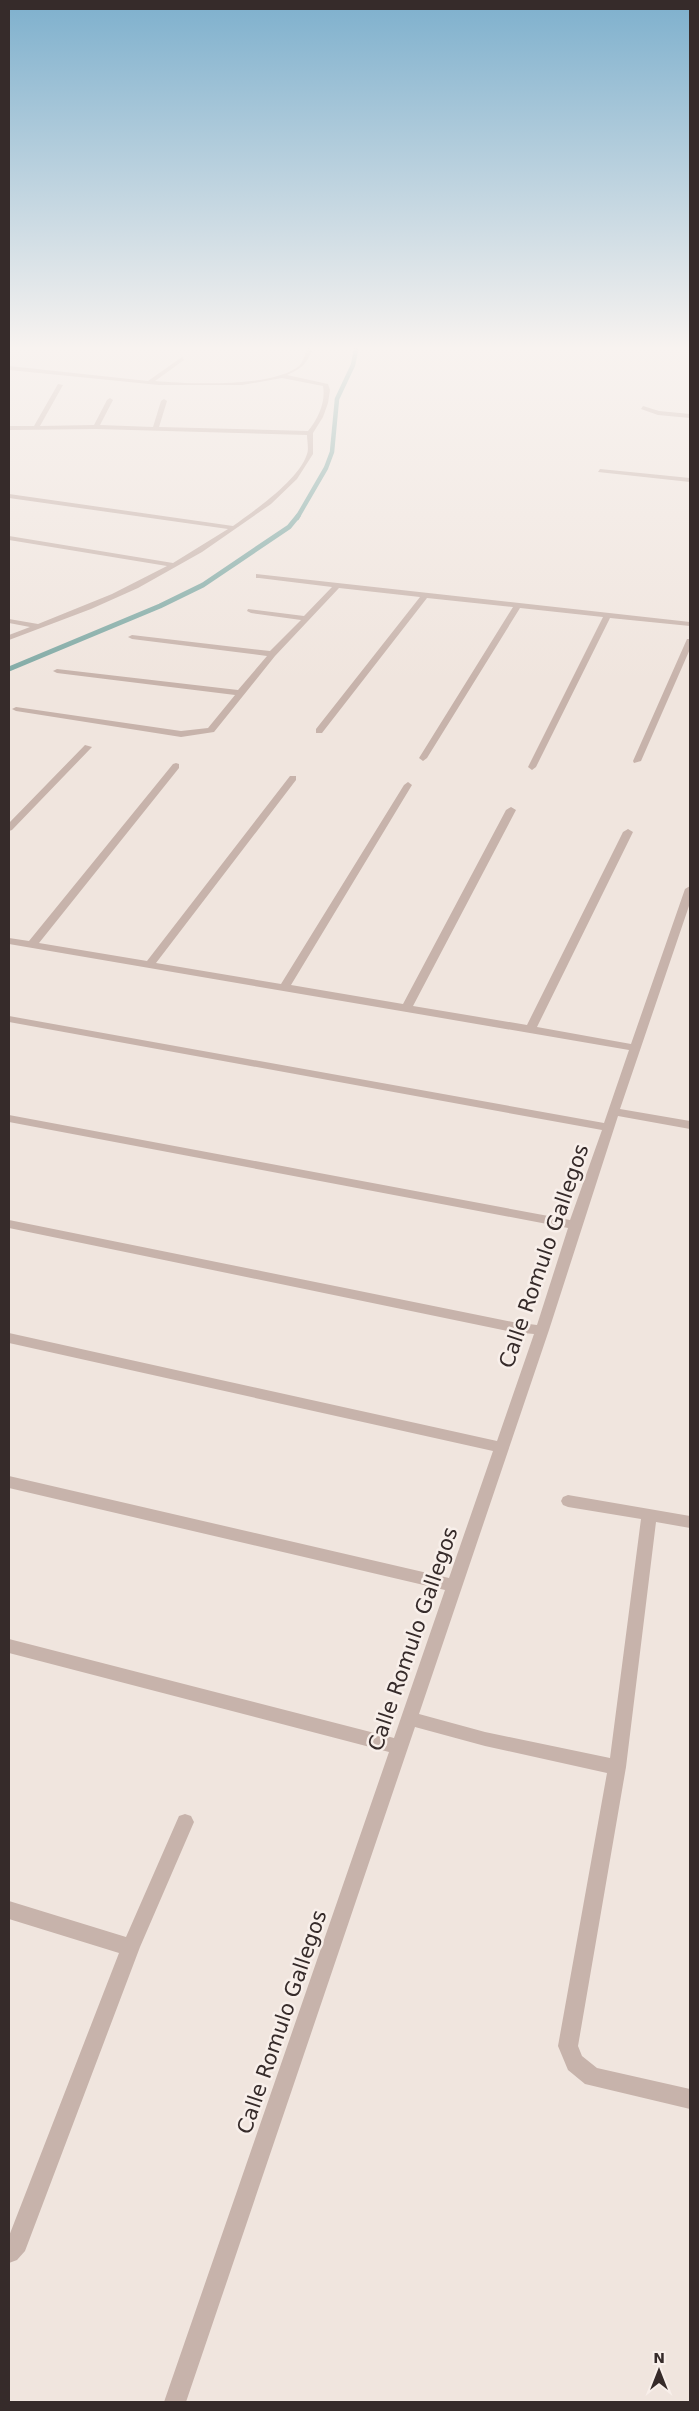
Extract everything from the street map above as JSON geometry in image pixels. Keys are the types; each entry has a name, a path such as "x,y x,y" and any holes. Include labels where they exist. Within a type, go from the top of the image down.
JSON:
{"street":[{"path":"9,638 113,597 174,566 282,494 298,476 308,458"},
{"path":"600,471 690,480"},
{"path":"9,496 233,528"},
{"path":"9,538 174,566"},
{"path":"259,576 690,624"},
{"path":"16,709 181,734 194,734 211,730 272,654 337,586"},
{"path":"319,731 426,594"},
{"path":"423,758 518,606"},
{"path":"251,611 305,618"},
{"path":"532,767 608,614"},
{"path":"9,621 38,626"},
{"path":"132,638 272,654"},
{"path":"637,761 690,640"},
{"path":"57,671 239,693"},
{"path":"9,828 88,747"},
{"path":"32,945 176,766"},
{"path":"149,965 293,778"},
{"path":"284,988 408,785"},
{"path":"407,1006 511,810"},
{"path":"530,1030 628,832"},
{"name":"Calle Romulo Gallegos","path":"175,2402 453,1585 542,1330 575,1225 610,1128 690,889"},
{"path":"9,941 284,988 407,1006 530,1030 637,1048"},
{"path":"9,1019 610,1128"},
{"path":"615,1112 690,1125"},
{"path":"9,1118 575,1225"},
{"path":"9,1224 513,1327 542,1330"},
{"path":"9,1338 501,1447"},
{"path":"9,1482 453,1585"},
{"path":"568,1501 690,1522"},
{"path":"649,1514 618,1767 568,2046 575,2063 592,2077 690,2099"},
{"path":"9,1646 399,1747"},
{"path":"409,1718 485,1739 618,1767"},
{"path":"9,2252 17,2243 132,1947 185,1822"},
{"path":"9,1910 132,1947"}],"waterway":[{"path":"297,518 326,468 330,458"},
{"path":"9,669 160,606 203,585 289,527 298,516"}]}
